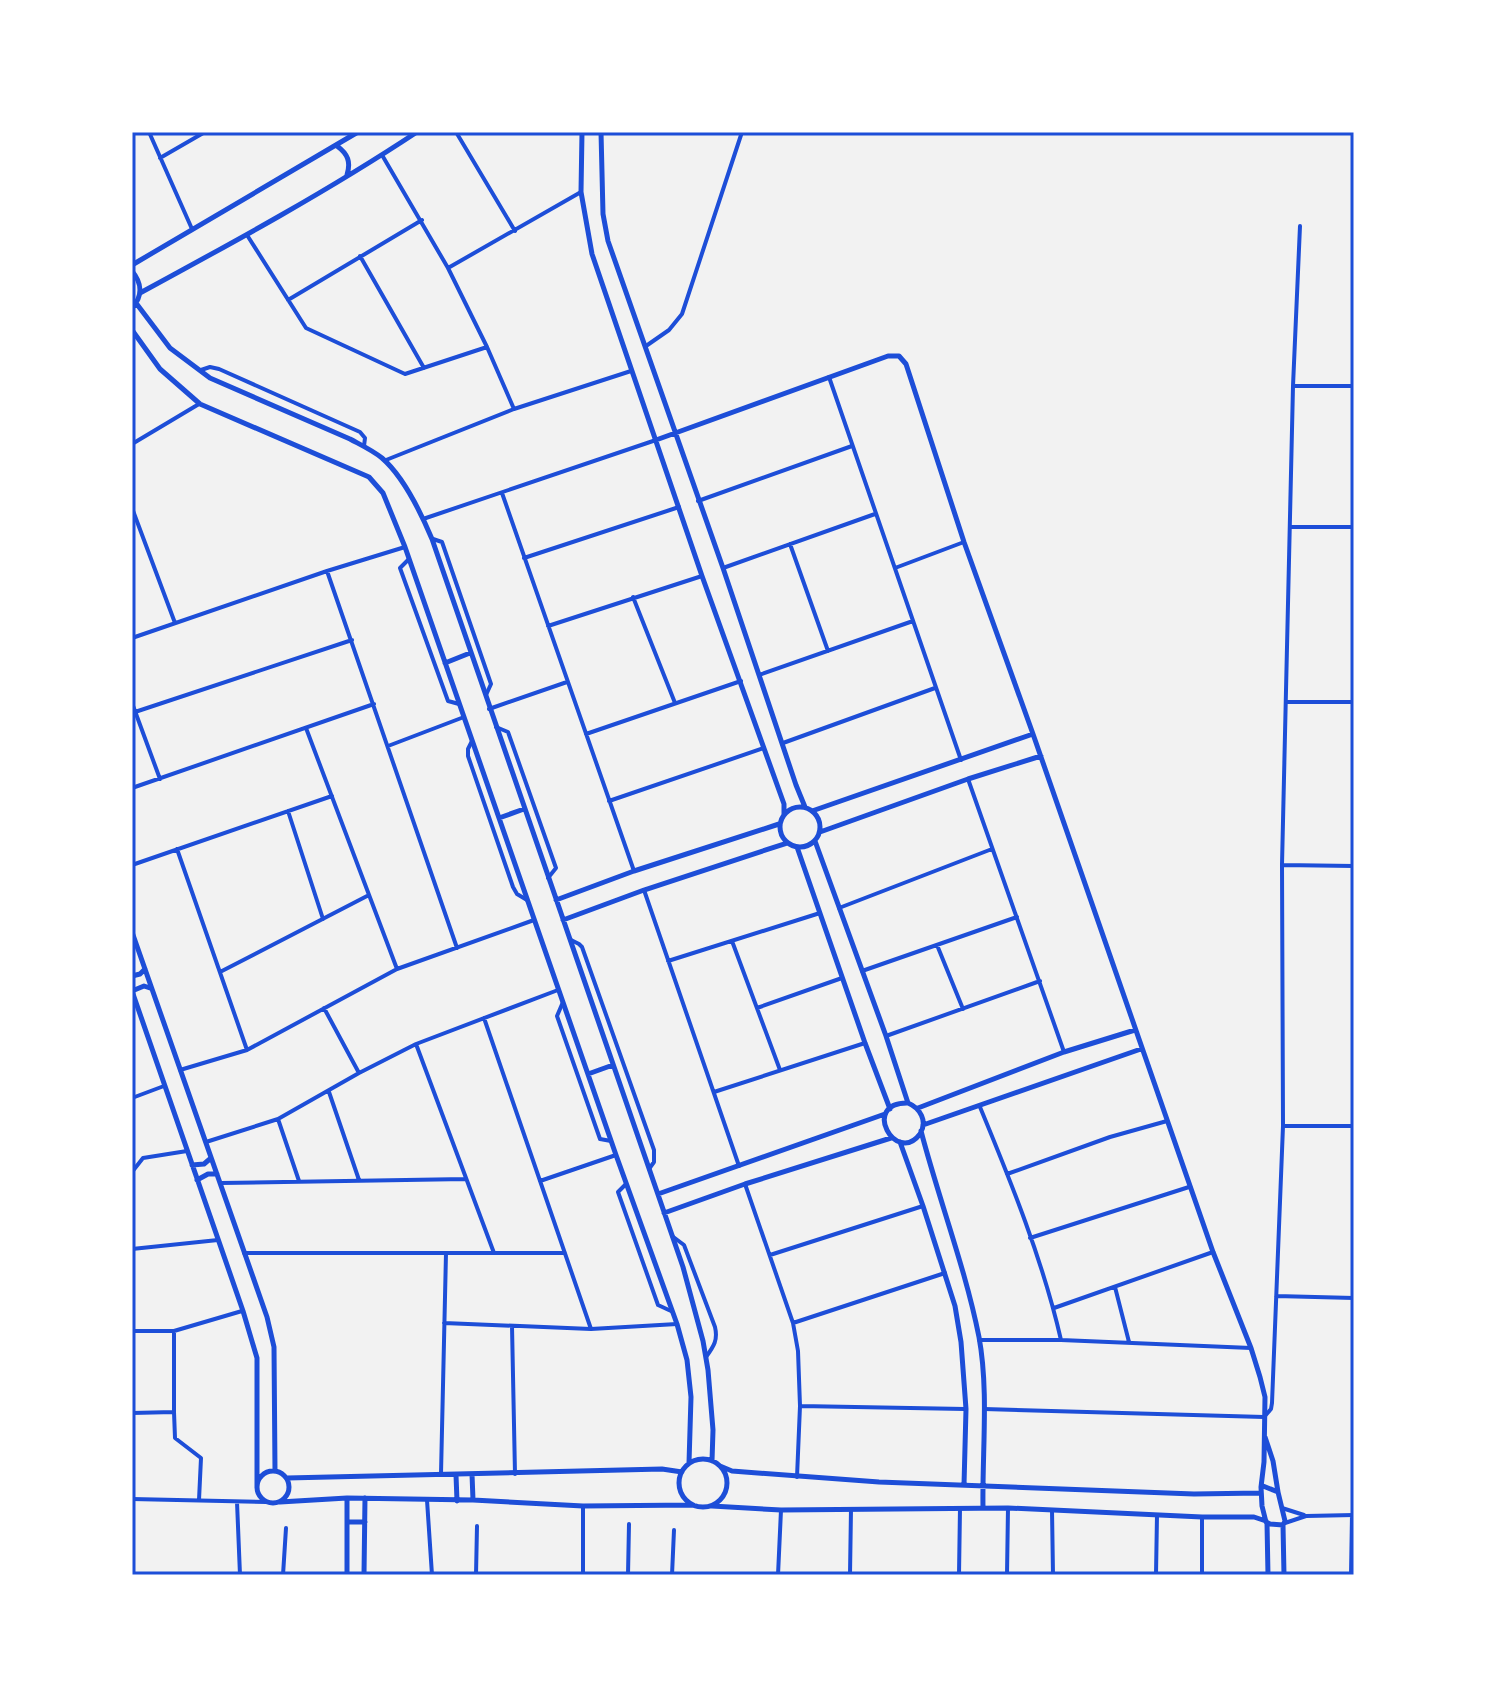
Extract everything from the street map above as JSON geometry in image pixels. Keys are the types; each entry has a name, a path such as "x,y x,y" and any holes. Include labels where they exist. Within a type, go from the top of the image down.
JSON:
{"street":[{"path":"149,132 192,229"},
{"path":"160,158 205,132"},
{"path":"358,132 192,229 132,268 138,278 140,293 134,306 170,348 210,378 364,446 385,460 404,485 423,519 683,1267 706,1357 711,1397 712,1461"},
{"path":"140,293 247,235 417,132"},
{"path":"456,132 515,231"},
{"path":"582,132 581,192 592,254 784,804 784,814 779,824 781,835 787,843 797,847 815,841 820,832 819,820 812,811 794,807 784,814"},
{"path":"601,132 603,214 608,241 805,807"},
{"path":"646,346 669,330 682,314 742,132"},
{"path":"337,146 347,156 347,176"},
{"path":"382,155 448,268 514,409"},
{"path":"448,268 581,192"},
{"path":"288,300 422,220"},
{"path":"1264,1417 1272,1403 1283,1126 1282,865 1293,386 1300,226"},
{"path":"247,235 306,328 405,374 487,347"},
{"path":"360,256 424,368"},
{"path":"132,330 160,369 200,404 369,477 383,493 405,547 677,1324 687,1360 691,1397 689,1463 679,1481 680,1491 693,1505"},
{"path":"423,519 676,434 888,356 899,356 906,364 964,542 1189,1187 1251,1348 1265,1397 1261,1490 1268,1575"},
{"path":"200,370 210,367 219,369 360,432 365,438 364,446"},
{"path":"385,460 514,409 631,371"},
{"path":"829,376 961,760"},
{"path":"1293,386 1354,386"},
{"path":"132,444 200,404"},
{"path":"698,501 852,446"},
{"path":"502,493 634,871"},
{"path":"524,558 679,507"},
{"path":"132,508 175,623"},
{"path":"723,568 876,514"},
{"path":"1291,527 1354,527"},
{"path":"432,539 442,542 491,684 485,697"},
{"path":"895,568 964,542"},
{"path":"790,544 828,651"},
{"path":"132,638 405,547"},
{"path":"409,559 400,568 448,701 460,704"},
{"path":"327,571 457,948"},
{"path":"548,626 702,576"},
{"path":"633,597 675,704"},
{"path":"759,675 913,621"},
{"path":"135,712 352,640"},
{"path":"445,663 470,653"},
{"path":"586,734 741,681"},
{"path":"489,709 567,682"},
{"path":"783,743 936,687"},
{"path":"1286,702 1354,702"},
{"path":"132,703 160,779"},
{"path":"132,788 374,704"},
{"path":"388,746 464,717"},
{"path":"495,726 508,732 556,868 548,878"},
{"path":"306,728 397,969"},
{"path":"812,811 1033,734"},
{"path":"472,741 468,756 513,887 517,894 527,900"},
{"path":"609,801 764,748"},
{"path":"820,832 1041,756"},
{"path":"968,779 1064,1052"},
{"path":"132,865 332,796"},
{"path":"499,818 524,809"},
{"path":"288,811 323,919"},
{"path":"556,900 779,824"},
{"path":"815,841 908,1103"},
{"path":"563,920 787,843"},
{"path":"797,847 888,1111 885,1127 892,1138 900,1142 912,1140 922,1128 1141,1049"},
{"path":"177,849 247,1050"},
{"path":"839,908 992,849"},
{"path":"1282,865 1354,866"},
{"path":"644,890 739,1166"},
{"path":"220,972 369,895"},
{"path":"668,961 820,913"},
{"path":"862,971 1017,917"},
{"path":"180,1070 247,1050 397,969 534,920"},
{"path":"132,932 267,1317 274,1347 275,1471"},
{"path":"570,940 582,947 649,1136 655,1156 649,1169"},
{"path":"732,941 780,1070"},
{"path":"937,945 963,1009"},
{"path":"132,976 145,969"},
{"path":"757,1008 842,978"},
{"path":"886,1036 1040,981"},
{"path":"151,988 144,986 132,991 257,1358 257,1488 266,1502"},
{"path":"206,1142 278,1119 416,1044 558,990"},
{"path":"563,1002 557,1016 590,1112 600,1139 611,1141"},
{"path":"324,1008 359,1073"},
{"path":"132,1015 140,1014"},
{"path":"484,1018 591,1329"},
{"path":"917,1108 1064,1052 1135,1030"},
{"path":"714,1092 865,1043"},
{"path":"416,1044 494,1253"},
{"path":"588,1074 613,1065"},
{"path":"132,1098 164,1086"},
{"path":"329,1091 359,1180"},
{"path":"658,1194 888,1111 895,1105 908,1103 917,1108 923,1119 922,1128 979,1340 984,1409 983,1508"},
{"path":"980,1107 1030,1238 1054,1308 1061,1340"},
{"path":"278,1119 299,1181"},
{"path":"1007,1174 1110,1137 1167,1121"},
{"path":"1283,1126 1354,1126"},
{"path":"664,1213 892,1138"},
{"path":"900,1142 955,1306 966,1409 964,1485"},
{"path":"132,1172 143,1158 187,1151"},
{"path":"540,1181 616,1155"},
{"path":"192,1165 204,1164 211,1158"},
{"path":"197,1180 208,1174 217,1174"},
{"path":"220,1183 466,1179"},
{"path":"626,1184 618,1192 658,1305 672,1311"},
{"path":"745,1184 793,1323 798,1351 800,1406 797,1477"},
{"path":"1030,1238 1189,1187"},
{"path":"770,1255 923,1206"},
{"path":"672,1236 684,1245 715,1327 715,1344 706,1357"},
{"path":"132,1242 132,1249 218,1240"},
{"path":"1054,1308 1213,1252"},
{"path":"244,1253 565,1253"},
{"path":"441,1474 446,1253"},
{"path":"793,1323 945,1273"},
{"path":"1115,1287 1129,1342"},
{"path":"1276,1296 1354,1298"},
{"path":"132,1331 174,1331 243,1311"},
{"path":"444,1323 591,1329 677,1324"},
{"path":"512,1326 515,1474"},
{"path":"174,1331 175,1438 201,1458 199,1500"},
{"path":"979,1340 1061,1340 1251,1348"},
{"path":"800,1406 966,1409"},
{"path":"984,1409 1264,1417"},
{"path":"132,1413 174,1412"},
{"path":"1264,1433 1282,1508 1284,1575"},
{"path":"689,1463 704,1459 732,1471 797,1477 1194,1494 1261,1490 1267,1487 1278,1492"},
{"path":"712,1506 719,1502 727,1488 727,1480 720,1466"},
{"path":"287,1478 662,1469 682,1472"},
{"path":"257,1488 262,1475 275,1471 281,1473 287,1478 289,1489 280,1502"},
{"path":"472,1474 473,1500"},
{"path":"456,1475 457,1501"},
{"path":"347,1498 347,1575"},
{"path":"132,1499 280,1502 365,1498 583,1506 693,1505 781,1510 1008,1508 1254,1517 1284,1524 1306,1516 1353,1515 1351,1575"},
{"path":"364,1575 365,1498"},
{"path":"427,1500 432,1575"},
{"path":"237,1502 240,1575"},
{"path":"583,1506 583,1575"},
{"path":"959,1575 960,1508"},
{"path":"1007,1575 1008,1508"},
{"path":"1282,1508 1306,1516"},
{"path":"850,1575 851,1509"},
{"path":"778,1575 781,1510"},
{"path":"1052,1510 1053,1575"},
{"path":"1156,1575 1157,1515"},
{"path":"1202,1517 1202,1575"},
{"path":"347,1522 365,1522"},
{"path":"628,1575 629,1524"},
{"path":"476,1575 477,1526"},
{"path":"283,1575 286,1528"},
{"path":"672,1575 674,1530"}]}
